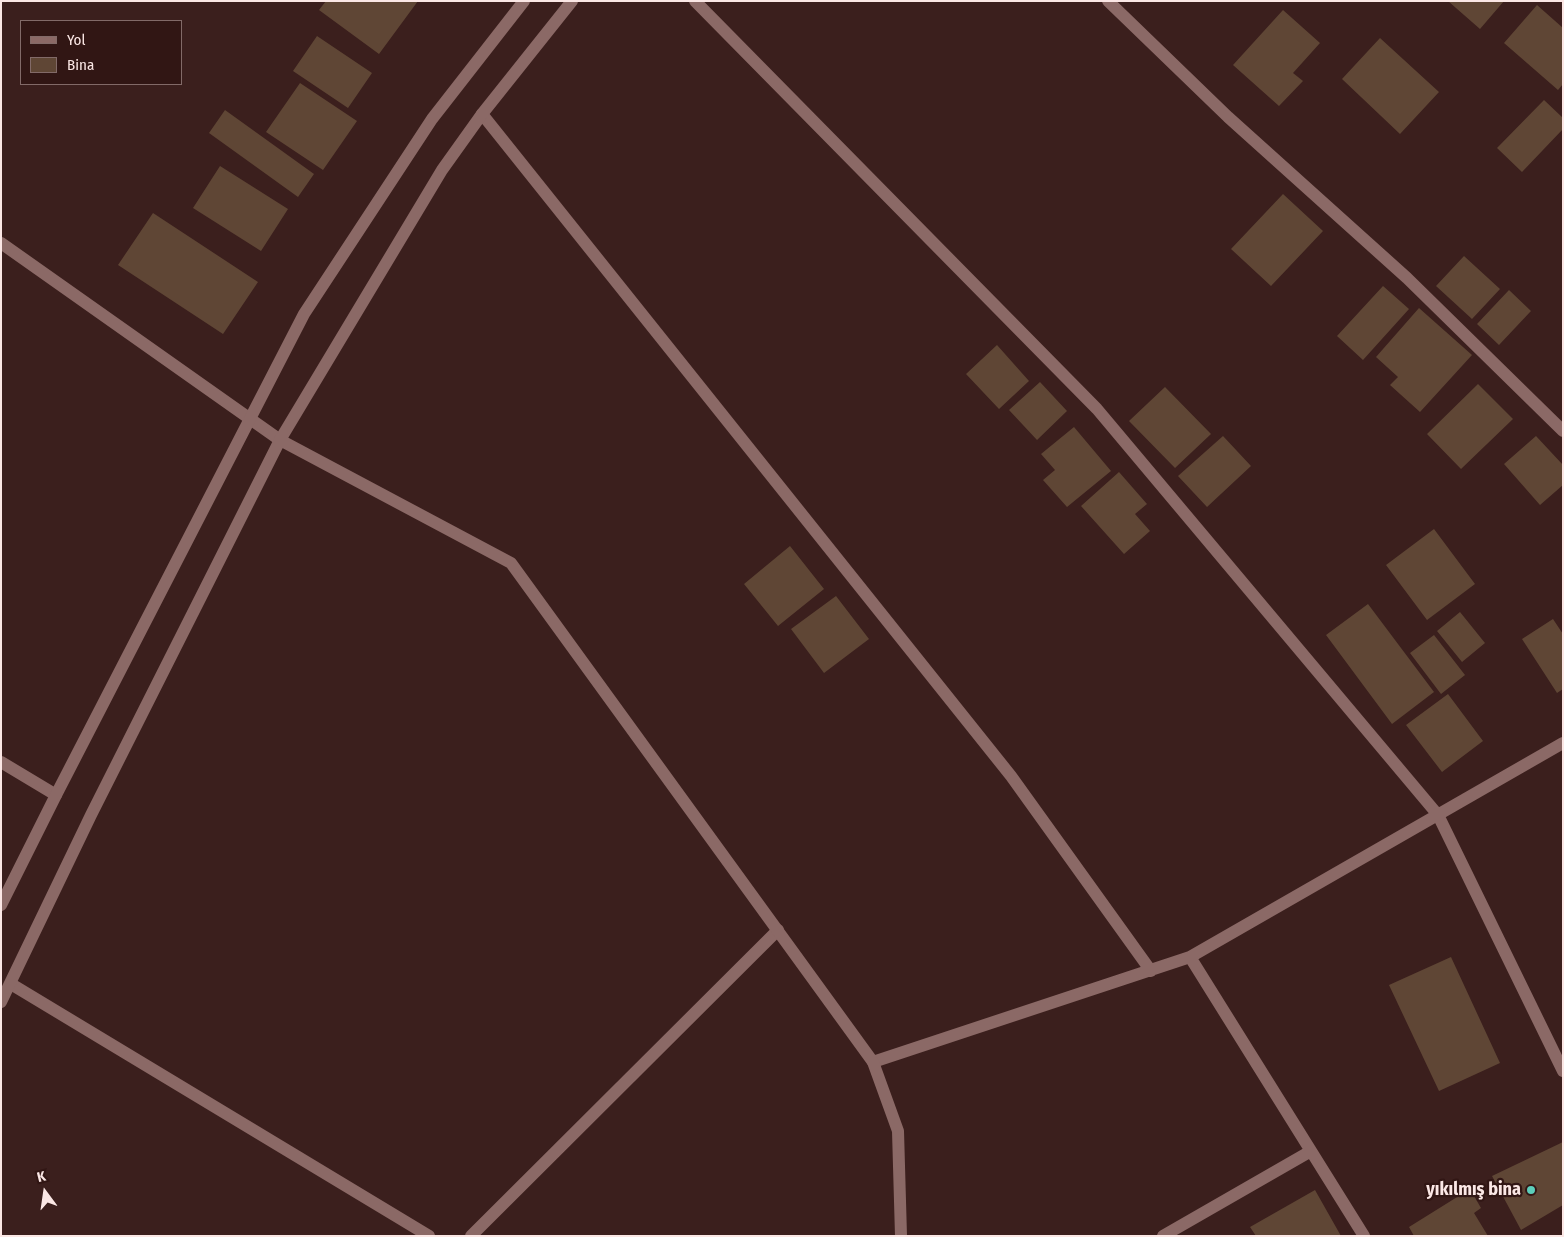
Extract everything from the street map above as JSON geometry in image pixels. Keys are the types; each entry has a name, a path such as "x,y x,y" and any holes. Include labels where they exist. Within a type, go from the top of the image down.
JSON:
{"street":[{"path":"1,905 304,314 432,119 524,1"},
{"path":"1,1002 91,815 280,440 442,170 482,114 572,1"},
{"path":"695,1 1097,409 1438,815 1563,1071"},
{"path":"1108,1 1228,117 1407,278 1563,431"},
{"path":"482,114 1005,768 1151,971"},
{"path":"1,243 280,440 511,563 873,1062 898,1131 901,1236"},
{"path":"873,1062 1190,958 1563,744"},
{"path":"1,762 56,795"},
{"path":"471,1236 778,930"},
{"path":"1190,958 1364,1236"},
{"path":"11,984 429,1236"},
{"path":"1163,1236 1311,1151"}],"building":[{"path":"326,1 418,1 379,54 319,10"},
{"path":"1448,1 1504,1 1480,29"},
{"path":"1537,5 1563,28 1563,84 1558,90 1504,43"},
{"path":"1283,10 1320,43 1293,73 1303,81 1279,106 1233,65"},
{"path":"317,36 372,73 348,108 293,71"},
{"path":"1380,38 1439,92 1400,134 1342,79"},
{"path":"300,83 357,121 323,170 266,132"},
{"path":"1544,100 1563,118 1563,129 1522,172 1497,148"},
{"path":"225,110 314,174 298,197 209,133"},
{"path":"220,166 288,209 261,251 193,208"},
{"path":"1283,194 1323,231 1271,286 1231,249"},
{"path":"153,213 258,282 223,334 118,265"},
{"path":"1464,256 1500,289 1472,319 1436,286"},
{"path":"1383,286 1409,309 1363,360 1337,336"},
{"path":"1509,290 1531,311 1499,345 1477,324"},
{"path":"1419,308 1472,355 1420,412 1390,385 1398,377 1376,357"},
{"path":"997,345 1029,381 999,409 966,374"},
{"path":"1040,382 1067,411 1037,440 1009,410"},
{"path":"1478,384 1513,419 1461,469 1427,434"},
{"path":"1165,387 1211,434 1175,468 1129,421"},
{"path":"1074,427 1111,471 1067,507 1043,480 1055,470 1041,454"},
{"path":"1223,436 1251,466 1207,507 1178,476"},
{"path":"1536,436 1563,465 1563,485 1540,505 1504,464"},
{"path":"1119,472 1147,504 1135,514 1150,531 1124,554 1081,506"},
{"path":"1434,529 1475,584 1427,620 1386,565"},
{"path":"790,546 824,589 778,626 744,584"},
{"path":"836,596 869,639 824,673 791,629"},
{"path":"1368,604 1434,692 1392,724 1326,635"},
{"path":"1460,612 1485,643 1462,662 1437,631"},
{"path":"1553,619 1563,634 1563,689 1557,693 1522,639"},
{"path":"1434,635 1465,675 1441,694 1410,653"},
{"path":"1448,694 1483,741 1442,772 1406,725"},
{"path":"1451,957 1500,1063 1439,1091 1389,985"},
{"name":"yıkılmış bina","path":"1563,1142 1563,1205 1521,1230 1492,1176"},
{"path":"1470,1189 1481,1208 1474,1213 1488,1236 1414,1236 1409,1227"},
{"path":"1315,1190 1341,1236 1256,1236 1250,1227"}],"place":[{"name":"yıkılmış bina","path":"1531,1190"}]}
